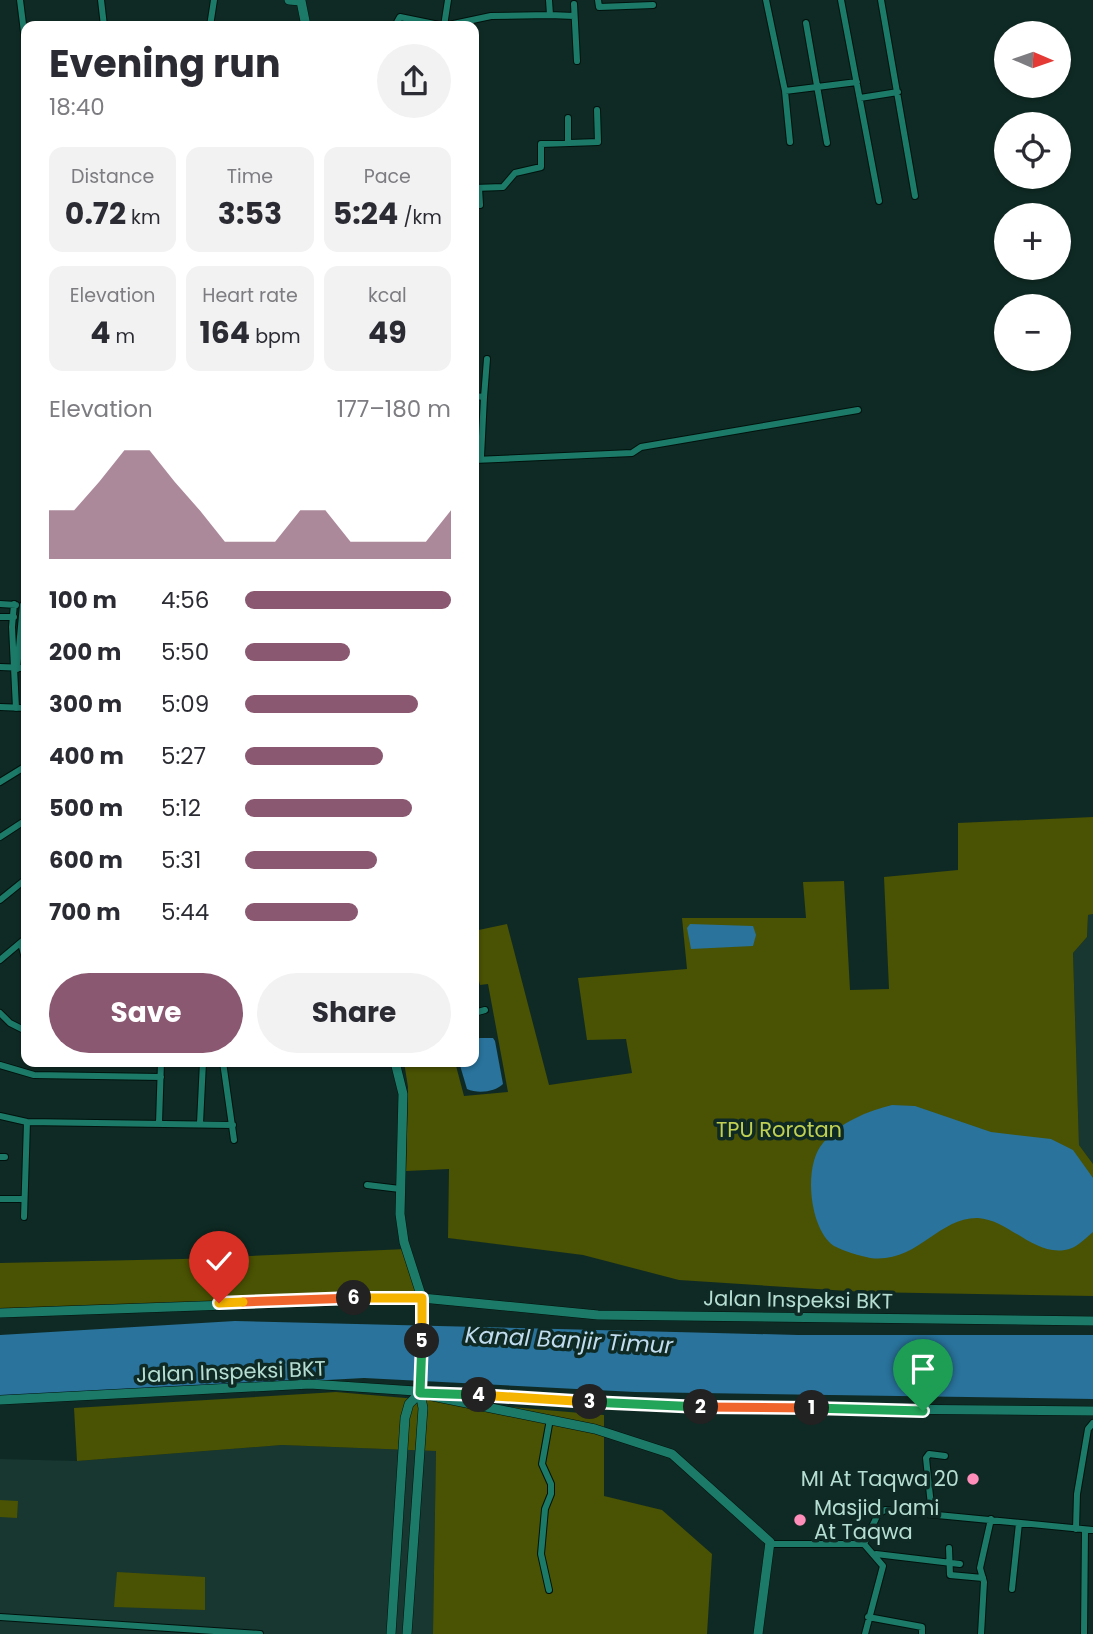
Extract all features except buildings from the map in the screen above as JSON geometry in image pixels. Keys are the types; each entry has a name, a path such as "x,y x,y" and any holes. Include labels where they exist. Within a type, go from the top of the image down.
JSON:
{"street":[{"path":"20,0 23,21"},
{"path":"101,0 103,21"},
{"path":"211,21 214,0"},
{"path":"289,0 301,1 305,21"},
{"path":"445,21 449,0"},
{"path":"549,0 550,15"},
{"path":"598,0 599,7 653,5"},
{"path":"766,0 785,91 790,142"},
{"path":"841,0 879,201"},
{"path":"881,0 915,196"},
{"path":"575,4 577,61"},
{"path":"468,21 491,16 574,16"},
{"path":"398,21 399,18 416,21"},
{"path":"806,23 827,143"},
{"path":"785,91 857,82"},
{"path":"860,98 898,92"},
{"path":"479,188 503,187 515,173 541,167 541,144 598,142 597,110"},
{"path":"568,118 568,143"},
{"path":"479,199 480,205"},
{"path":"481,456 487,359"},
{"path":"479,396 484,397"},
{"path":"479,460 632,453 641,447 858,410"},
{"path":"0,604 21,605"},
{"path":"14,604 12,617 16,708"},
{"path":"0,617 21,618"},
{"path":"16,670 21,638"},
{"path":"0,667 21,669"},
{"path":"0,707 21,708"},
{"path":"0,782 21,769"},
{"path":"0,837 21,823"},
{"path":"0,900 21,882"},
{"path":"0,960 21,943"},
{"path":"479,1012 485,1010"},
{"path":"0,1013 10,1023 21,1028"},
{"path":"0,1065 34,1075 161,1077"},
{"path":"159,1123 162,1067"},
{"path":"200,1124 202,1067"},
{"path":"224,1067 234,1140"},
{"path":"397,1067 403,1093 400,1189 404,1242 422,1301 420,1393 423,1408 407,1634"},
{"path":"0,1116 27,1122 233,1125"},
{"path":"24,1217 27,1122"},
{"path":"368,1185 400,1189"},
{"path":"0,1199 24,1199"},
{"name":"Jalan Inspeksi BKT","path":"0,1313 422,1301 598,1315 1093,1321"},
{"name":"Jalan Inspeksi BKT","path":"0,1401 310,1384 656,1406 1093,1411"},
{"path":"420,1393 458,1404 625,1436 672,1454 771,1544 864,1544 876,1554 883,1568 865,1634"},
{"path":"391,1634 405,1419 409,1404 420,1393"},
{"path":"549,1423 542,1464 551,1484 551,1494 545,1509 541,1554 549,1590"},
{"path":"1076,1529 1077,1494 1088,1429 1093,1423"},
{"path":"932,1515 926,1458 929,1454 945,1456"},
{"path":"864,1544 881,1511 1089,1530 1083,1634"},
{"path":"981,1634 981,1566 991,1519"},
{"path":"1012,1589 1018,1524"},
{"path":"758,1634 771,1544"},
{"path":"949,1548 950,1575 983,1578"},
{"path":"876,1554 960,1564"},
{"path":"0,1617 260,1634"},
{"path":"868,1617 922,1627 922,1634"}],"shaded area":[{"path":"1093,914 1093,1164 1079,1145 1073,953 1087,937 1088,915"},
{"path":"282,1445 436,1451 433,1634 0,1634 0,1459 77,1461"}],"green space":[{"name":"TPU Rorotan","path":"1093,817 1093,914 1088,915 1087,937 1073,953 1079,1145 1093,1164 1093,1296 864,1292 679,1280 583,1255 448,1238 449,1169 406,1171 408,1087 405,1067 456,1067 464,1096 508,1092 488,984 480,985 479,981 479,930 507,924 549,1085 632,1073 626,1039 587,1040 578,978 687,969 682,918 806,918 803,882 844,881 850,990 889,989 884,877 958,870 958,823"},
{"path":"406,1249 422,1298 0,1313 0,1263 182,1259"},
{"path":"336,1392 604,1415 604,1496 662,1510 712,1554 707,1634 433,1634 436,1451 282,1445 77,1461 74,1408"},
{"path":"0,1500 18,1501 17,1518 0,1517"},
{"path":"117,1572 205,1577 205,1610 114,1607"}],"water":[{"path":"690,924 753,926 756,935 753,946 691,949 687,928"},
{"path":"479,1038 493,1038 495,1041 503,1084 496,1089 481,1092 467,1089 460,1067 479,1067"},
{"path":"892,1105 915,1106 991,1132 1051,1139 1073,1150 1093,1178 1093,1232 1072,1248 1059,1251 1036,1245 1002,1225 978,1218 951,1225 914,1248 886,1258 870,1258 834,1246 826,1238 814,1212 811,1181 817,1153 823,1143 846,1123"},
{"name":"Kanal Banjir Timur","path":"235,1321 798,1335 1093,1335 1093,1399 635,1392 364,1378 0,1398 0,1335"}],"place":[{"name":"MI At Taqwa 20","path":"973,1479"},
{"name":"Masjid Jami At Taqwa","path":"800,1520"}],"route":[{"path":"219,1303 422,1298 420,1393 656,1406 923,1411"}]}
